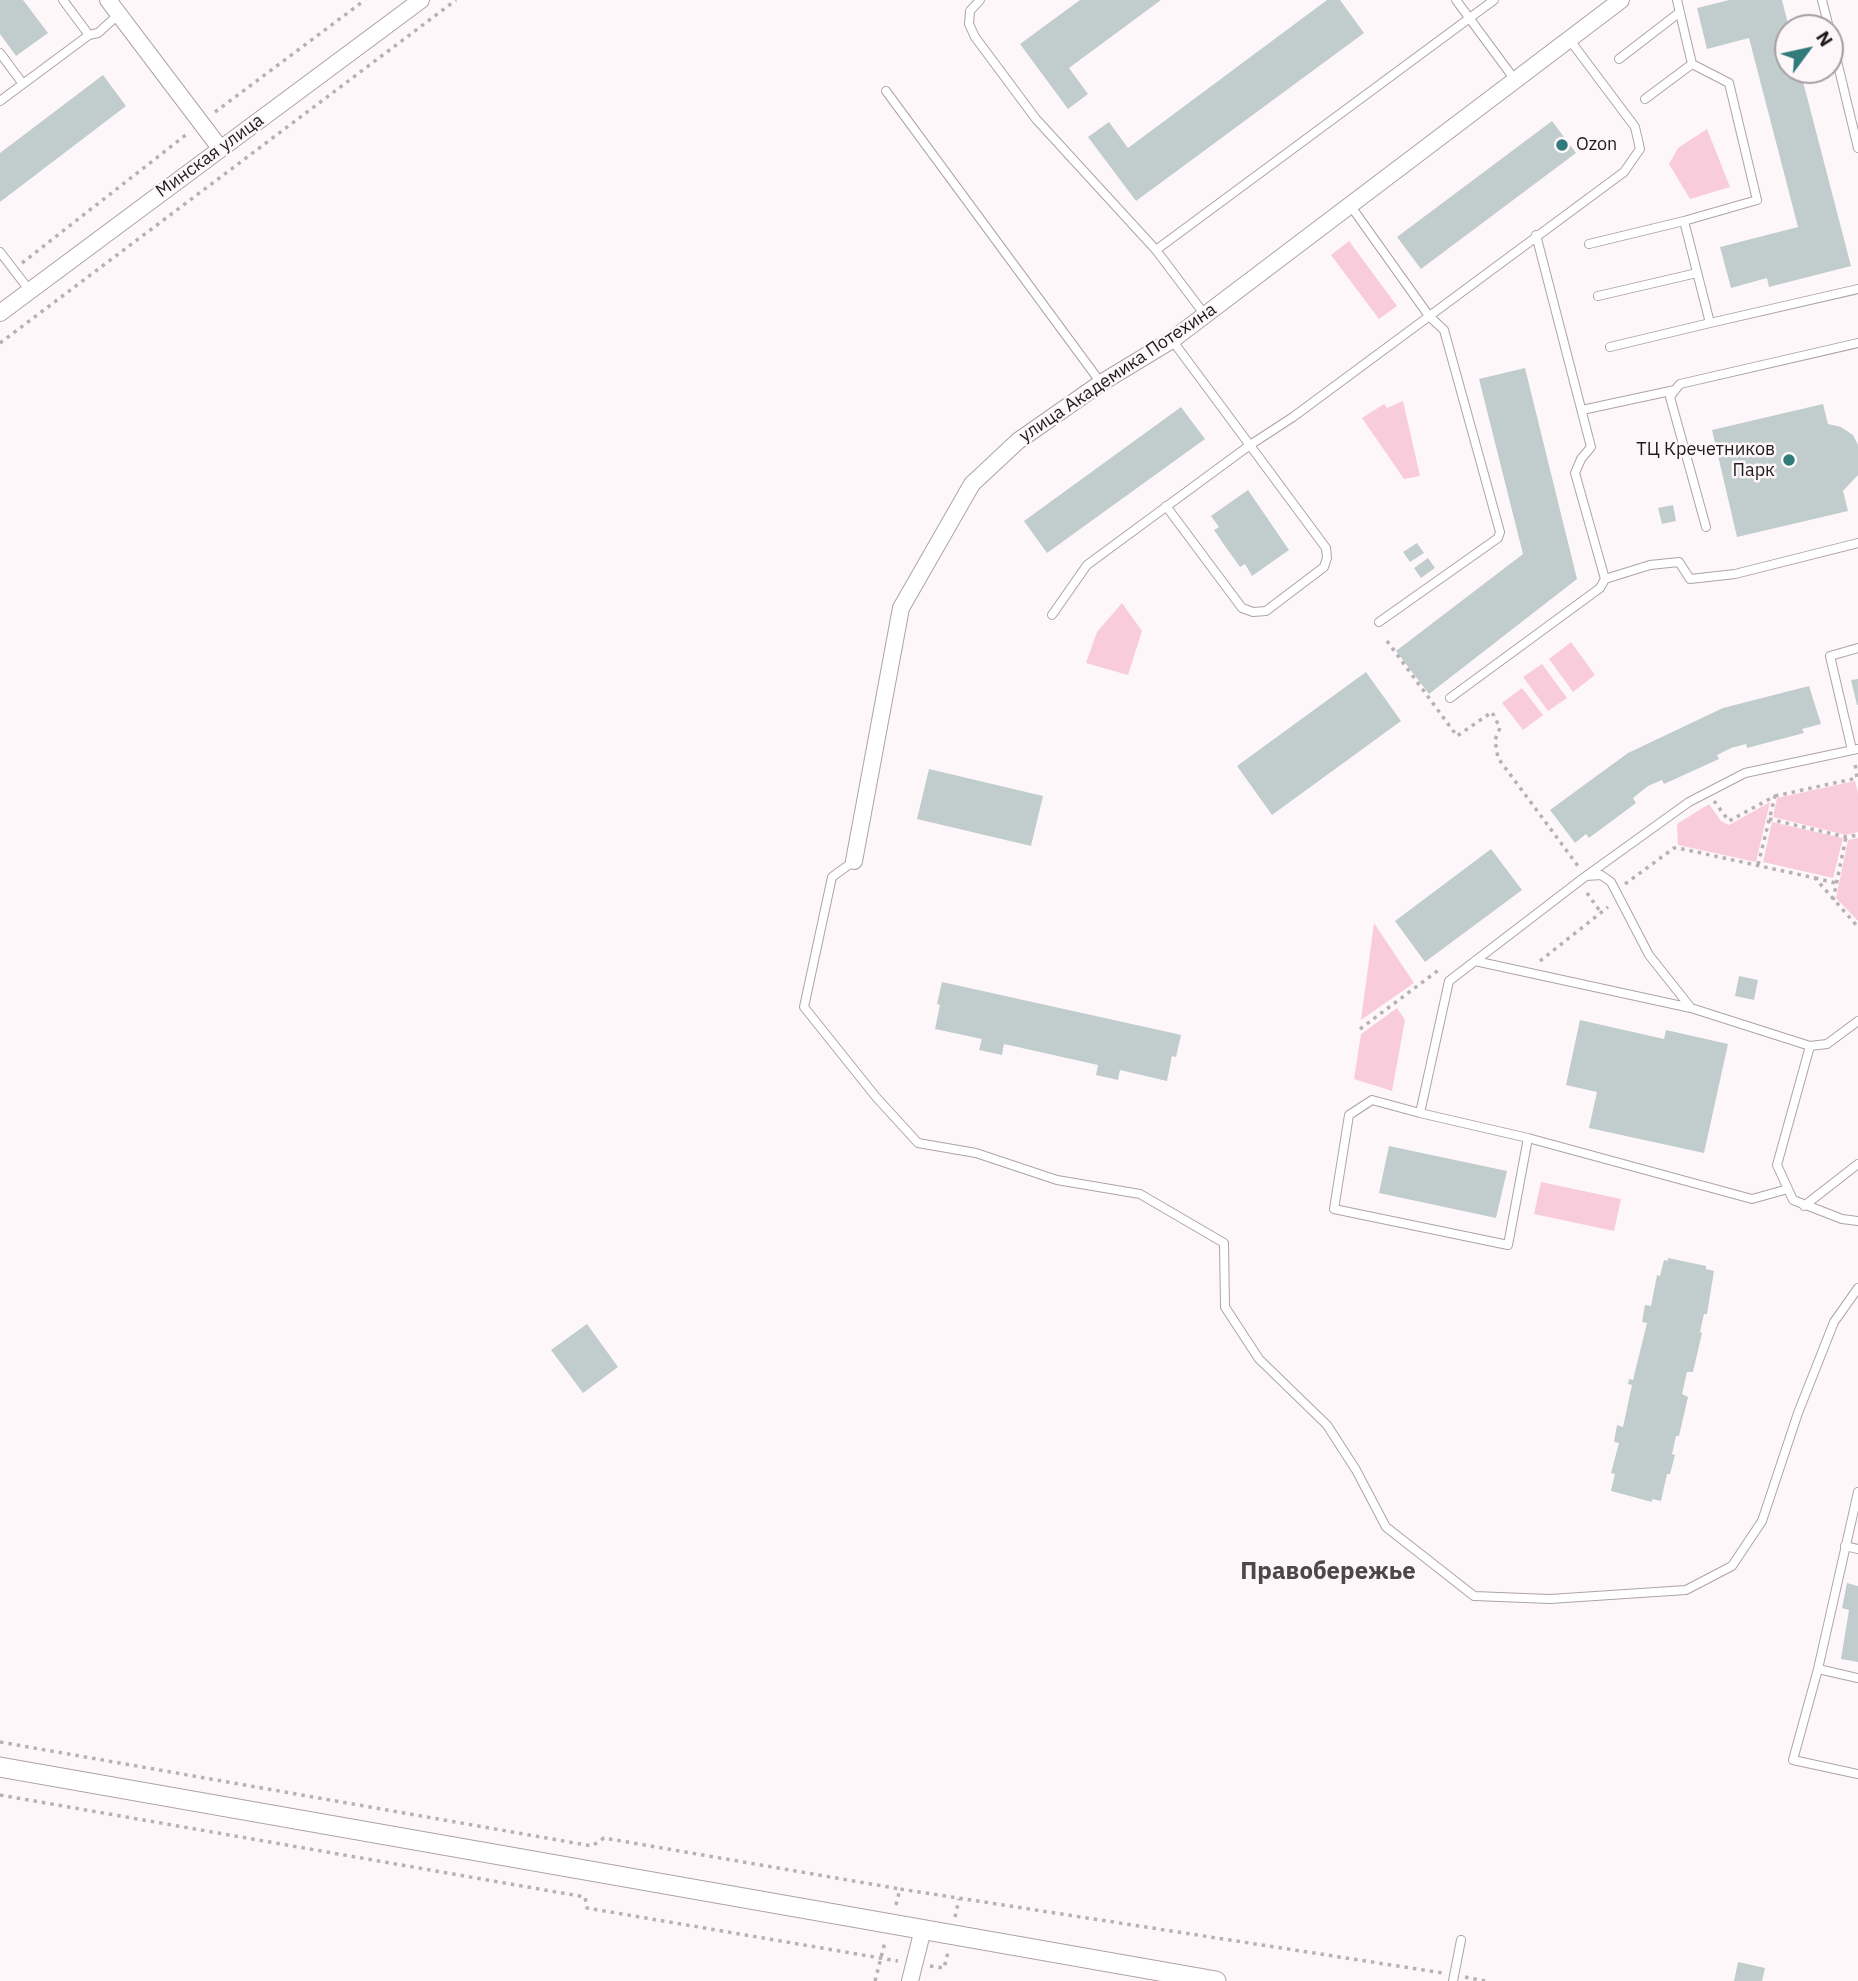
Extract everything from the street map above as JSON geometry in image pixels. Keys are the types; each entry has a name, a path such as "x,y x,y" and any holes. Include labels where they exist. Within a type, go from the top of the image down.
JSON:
{"street":[{"path":"108,0 220,148"},
{"name":"Минская улица","path":"0,313 421,0"},
{"name":"улица Академика Потехина","path":"854,861 901,608 972,484 1018,440 1101,383 1172,340 1621,0"},
{"path":"0,1767 1216,1981"},
{"path":"910,1981 923,1929"}],"lane":[{"path":"63,0 89,35"},
{"path":"980,0 970,10 969,24 975,37 1036,119 1156,250 1205,315"},
{"path":"1456,0 1515,80"},
{"path":"1156,250 1494,0"},
{"path":"1589,244 1757,200 1728,83 1692,64 1677,0"},
{"path":"1619,59 1680,12"},
{"path":"0,101 89,35 98,33 119,14"},
{"path":"1052,615 1087,565 1250,445 1293,417 1623,172 1640,149 1635,127 1569,39"},
{"path":"0,53 23,84"},
{"path":"1645,99 1692,64"},
{"path":"1843,84 1858,148"},
{"path":"886,91 1101,383"},
{"path":"1350,205 1429,316 1444,330 1500,532 1498,538 1379,622"},
{"path":"1684,221 1710,323"},
{"path":"1536,235 1591,447 1581,459 1575,473 1605,579"},
{"path":"0,252 30,291"},
{"path":"1598,296 1697,273"},
{"path":"1610,347 1858,289"},
{"path":"1166,506 1242,608 1253,612 1266,611 1324,567 1328,558 1326,548 1172,340"},
{"path":"1706,527 1670,397 1675,390 1680,384 1858,343"},
{"path":"1582,410 1675,390"},
{"path":"1450,698 1600,588 1605,579 1650,565 1679,562 1690,579 1735,573 1858,543"},
{"path":"1420,1113 1449,981 1689,802 1745,773 1855,750 1830,656 1858,648"},
{"path":"854,861 832,877 803,1007 876,1097 918,1143 976,1153 1057,1180 1140,1194 1224,1243 1225,1307 1259,1359 1327,1425 1356,1470 1386,1527 1474,1596 1550,1598 1686,1590 1732,1566 1762,1521 1798,1413 1834,1322 1858,1287"},
{"path":"1583,879 1601,875 1611,881 1649,955 1691,1008"},
{"path":"1475,961 1691,1008 1810,1046 1827,1044 1858,1021"},
{"path":"1810,1046 1777,1166 1793,1200 1843,1219 1858,1221"},
{"path":"1528,1138 1508,1245 1334,1209 1349,1115 1372,1100 1528,1138 1752,1199 1788,1189"},
{"path":"1804,1206 1858,1164"},
{"path":"1858,1492 1818,1669 1793,1760 1858,1774"},
{"path":"1845,1546 1858,1549"},
{"path":"1818,1669 1858,1678"},
{"path":"1454,1978 1461,1940"}],"path":[{"path":"15,269 201,122 365,0"},
{"path":"0,343 456,0"},
{"path":"1387,641 1457,736 1492,712 1500,728 1495,740 1498,758 1583,879 1602,914"},
{"path":"1708,792 1729,821 1774,796 1858,776 1855,750"},
{"path":"1758,865 1774,796"},
{"path":"1769,819 1846,837 1858,835"},
{"path":"1833,900 1846,837"},
{"path":"1526,972 1602,914 1617,892 1674,848 1836,883"},
{"path":"1815,878 1858,927"},
{"path":"0,1742 592,1846 604,1838 959,1899 1485,1981"},
{"path":"0,1795 584,1897 587,1908 944,1969 959,1899"},
{"path":"875,1981 900,1889"}],"shaded area":[{"path":"1707,129 1730,187 1690,199 1669,164 1678,148"},
{"path":"1349,241 1397,306 1379,319 1331,255"},
{"path":"1403,401 1420,476 1404,479 1362,418 1384,404 1387,408"},
{"path":"1122,603 1142,631 1128,675 1086,663 1097,632"},
{"path":"1571,642 1595,675 1573,692 1549,659"},
{"path":"1542,664 1567,698 1548,711 1523,677"},
{"path":"1522,688 1543,715 1523,730 1502,703"},
{"path":"1855,781 1858,793 1858,832 1846,835 1773,817 1777,798"},
{"path":"1770,802 1756,862 1678,845 1677,824 1709,804 1721,821 1729,825"},
{"path":"1772,822 1843,838 1833,878 1763,862"},
{"path":"1858,838 1858,921 1836,898 1848,840"},
{"path":"1374,923 1414,983 1361,1020"},
{"path":"1397,1008 1405,1020 1392,1091 1354,1079 1361,1034"},
{"path":"1541,1182 1621,1199 1614,1231 1534,1214"}],"building":[{"path":"0,0 23,0 48,33 16,56 0,34"},
{"path":"1080,0 1161,0 1069,68 1088,94 1068,109 1020,44"},
{"path":"1327,0 1340,0 1364,33 1136,201 1088,137 1109,122 1128,148"},
{"path":"1729,0 1782,0 1786,14 1774,14 1774,84 1804,84 1851,266 1769,287 1767,278 1731,288 1720,247 1798,227 1749,38 1707,49 1697,8"},
{"path":"103,75 126,106 0,202 0,153"},
{"path":"1552,121 1576,153 1421,269 1397,237"},
{"path":"1525,368 1577,579 1429,694 1396,651 1523,554 1479,379"},
{"name":"ТЦ Кречетников Парк","path":"1823,404 1828,424 1841,427 1853,435 1858,445 1858,475 1843,491 1848,511 1737,537 1712,430"},
{"path":"1181,407 1205,439 1047,553 1024,521"},
{"path":"1248,490 1289,550 1252,576 1245,564 1240,567 1214,530 1219,527 1211,516"},
{"path":"1673,505 1676,521 1662,524 1658,508"},
{"path":"1417,543 1424,553 1410,562 1403,552"},
{"path":"1428,558 1435,568 1421,578 1414,568"},
{"path":"1366,672 1401,721 1272,815 1237,766"},
{"path":"1858,679 1858,705 1857,705 1851,680"},
{"path":"1809,686 1821,724 1802,729 1804,733 1747,748 1746,744 1731,748 1717,755 1719,759 1664,784 1662,780 1648,786 1633,798 1636,803 1589,838 1586,834 1575,843 1550,810 1628,753 1723,708"},
{"path":"929,769 1043,796 1031,846 917,819"},
{"path":"1491,849 1522,890 1425,962 1395,921"},
{"path":"1739,976 1758,980 1754,1000 1735,996"},
{"path":"942,982 1181,1035 1176,1057 1172,1056 1167,1081 1120,1070 1118,1080 1096,1075 1098,1065 1004,1044 1002,1055 979,1050 982,1039 935,1029"},
{"path":"1580,1020 1664,1039 1666,1030 1728,1044 1704,1153 1589,1128 1597,1092 1566,1085"},
{"path":"1389,1146 1507,1171 1496,1218 1379,1193"},
{"path":"1668,1258 1706,1266 1706,1269 1714,1271 1693,1372 1687,1372 1682,1394 1688,1397 1679,1436 1676,1436 1670,1474 1667,1474 1661,1501 1652,1499 1652,1502 1611,1491 1615,1474 1611,1473 1619,1443 1614,1442 1617,1425 1623,1427 1632,1385 1628,1384 1629,1379 1633,1380 1647,1323 1642,1322 1645,1305 1651,1306 1657,1275 1660,1276 1664,1260 1668,1261"},
{"path":"587,1324 618,1367 583,1393 551,1350"},
{"path":"1847,1583 1858,1586 1858,1662 1841,1659 1849,1610 1842,1608"},
{"path":"1738,1962 1765,1968 1762,1981 1734,1981"}],"place":[{"name":"Ozon","path":"1562,145"},
{"name":"ТЦ Кречетников Парк","path":"1789,460"}],"district":[{"name":"Правобережье","path":"1328,1572"}]}
